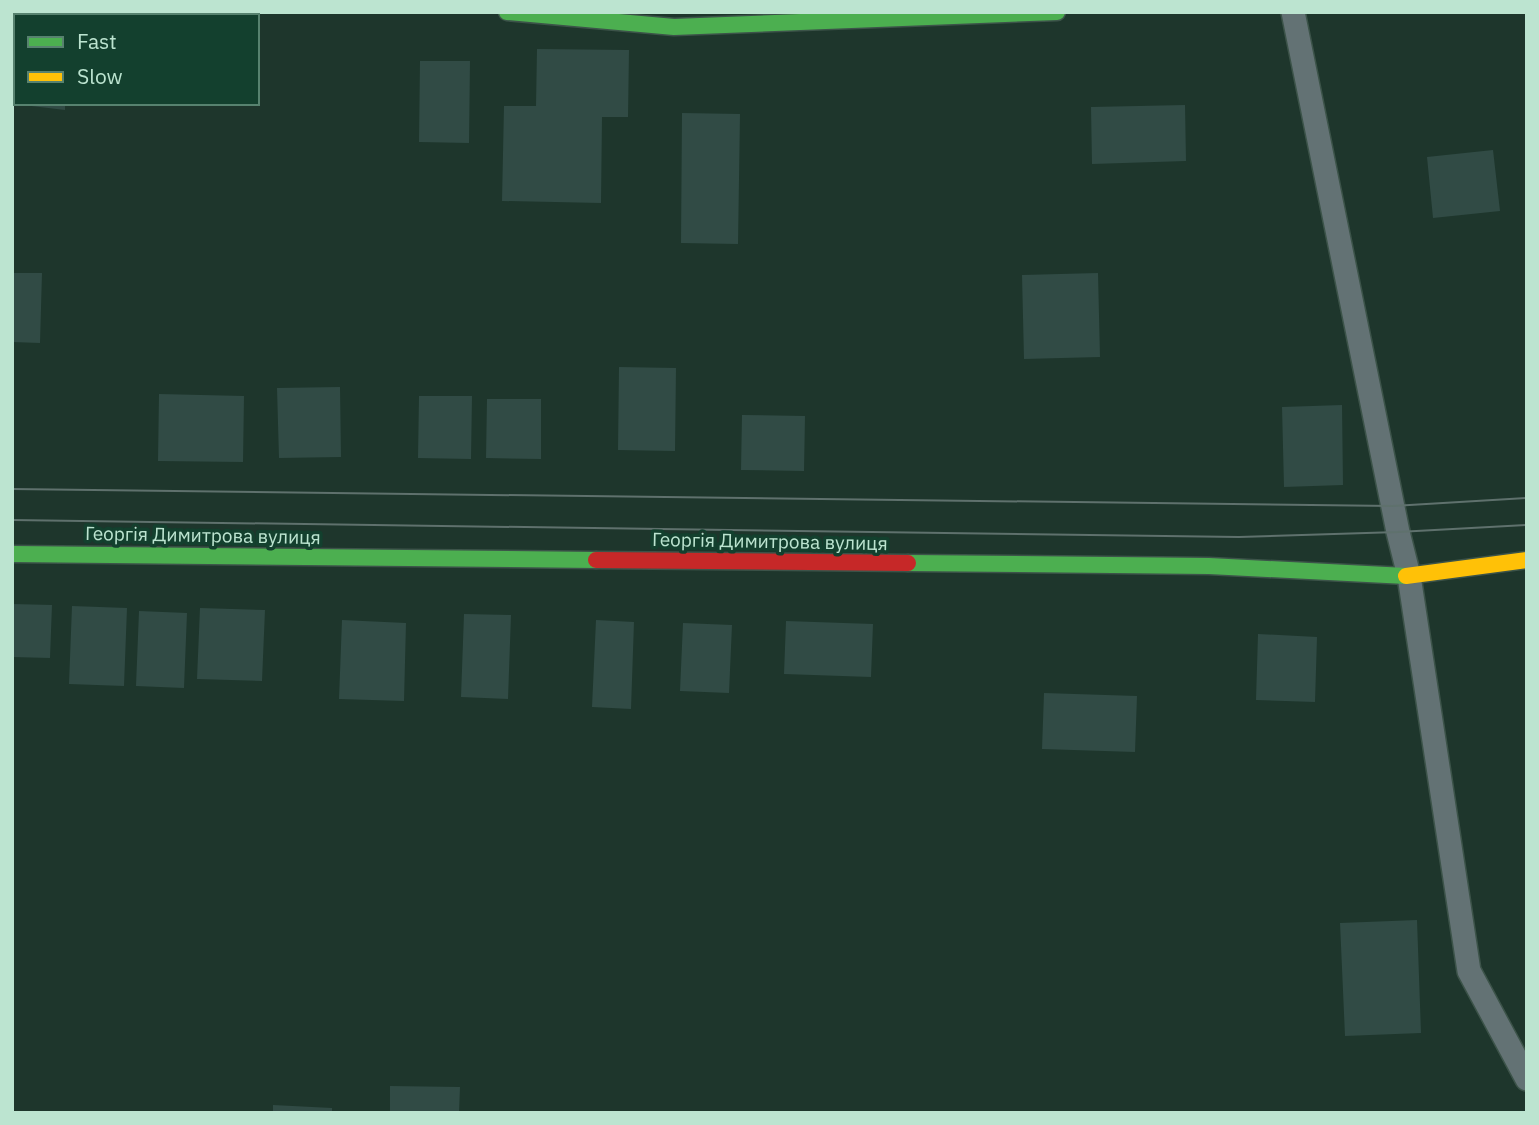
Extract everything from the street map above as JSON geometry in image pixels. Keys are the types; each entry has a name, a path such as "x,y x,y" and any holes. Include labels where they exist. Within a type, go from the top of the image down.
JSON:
{"street":[{"path":"507,12 674,27 1057,12"},
{"name":"Георгія Димитрова вулиця","path":"12,554 1209,566 1409,576 1527,560"}],"lane":[{"path":"1293,12 1409,576 1469,971 1527,1079"}],"building":[{"path":"12,25 14,25 14,104"},
{"path":"537,49 629,50 628,117 602,117 601,203 502,201 504,106 536,106"},
{"path":"420,61 470,61 469,143 419,142"},
{"path":"23,105 65,105 65,110"},
{"path":"1185,105 1186,161 1092,164 1091,107"},
{"path":"682,113 740,114 738,244 681,243"},
{"path":"1493,150 1500,211 1433,218 1427,157"},
{"path":"12,273 42,273 40,343 12,342"},
{"path":"1098,273 1100,357 1024,359 1022,275"},
{"path":"619,367 676,368 675,451 618,450"},
{"path":"340,387 341,457 279,458 277,388"},
{"path":"159,394 244,396 243,462 158,461"},
{"path":"419,396 472,396 471,459 418,458"},
{"path":"487,399 541,399 541,459 486,458"},
{"path":"1342,405 1343,485 1284,487 1282,407"},
{"path":"742,415 805,416 804,471 741,470"},
{"path":"12,604 52,605 50,658 12,657"},
{"path":"72,606 127,608 124,686 69,684"},
{"path":"200,608 265,610 262,681 197,679"},
{"path":"139,611 187,613 184,688 136,686"},
{"path":"464,614 511,615 508,699 461,697"},
{"path":"342,620 406,623 404,701 339,699"},
{"path":"596,620 634,622 631,709 592,707"},
{"path":"786,621 873,624 871,677 784,674"},
{"path":"683,623 732,625 729,693 680,691"},
{"path":"1258,634 1317,637 1315,702 1256,700"},
{"path":"1044,693 1137,696 1135,752 1042,749"},
{"path":"1417,920 1421,1033 1345,1036 1340,923"},
{"path":"390,1086 460,1087 459,1113 390,1113"},
{"path":"273,1105 332,1108 332,1113 273,1113"}],"tram line":[{"path":"12,489 1393,506 1527,498"},
{"path":"12,520 1239,537 1527,525"}],"traffic: fast":[{"path":"507,12 674,27 1057,12"},
{"path":"12,554 596,560"},
{"path":"908,563 1209,566 1406,576"}],"traffic: slow":[{"path":"1406,576 1527,560"}],"traffic: jam":[{"path":"596,560 908,563"}]}
